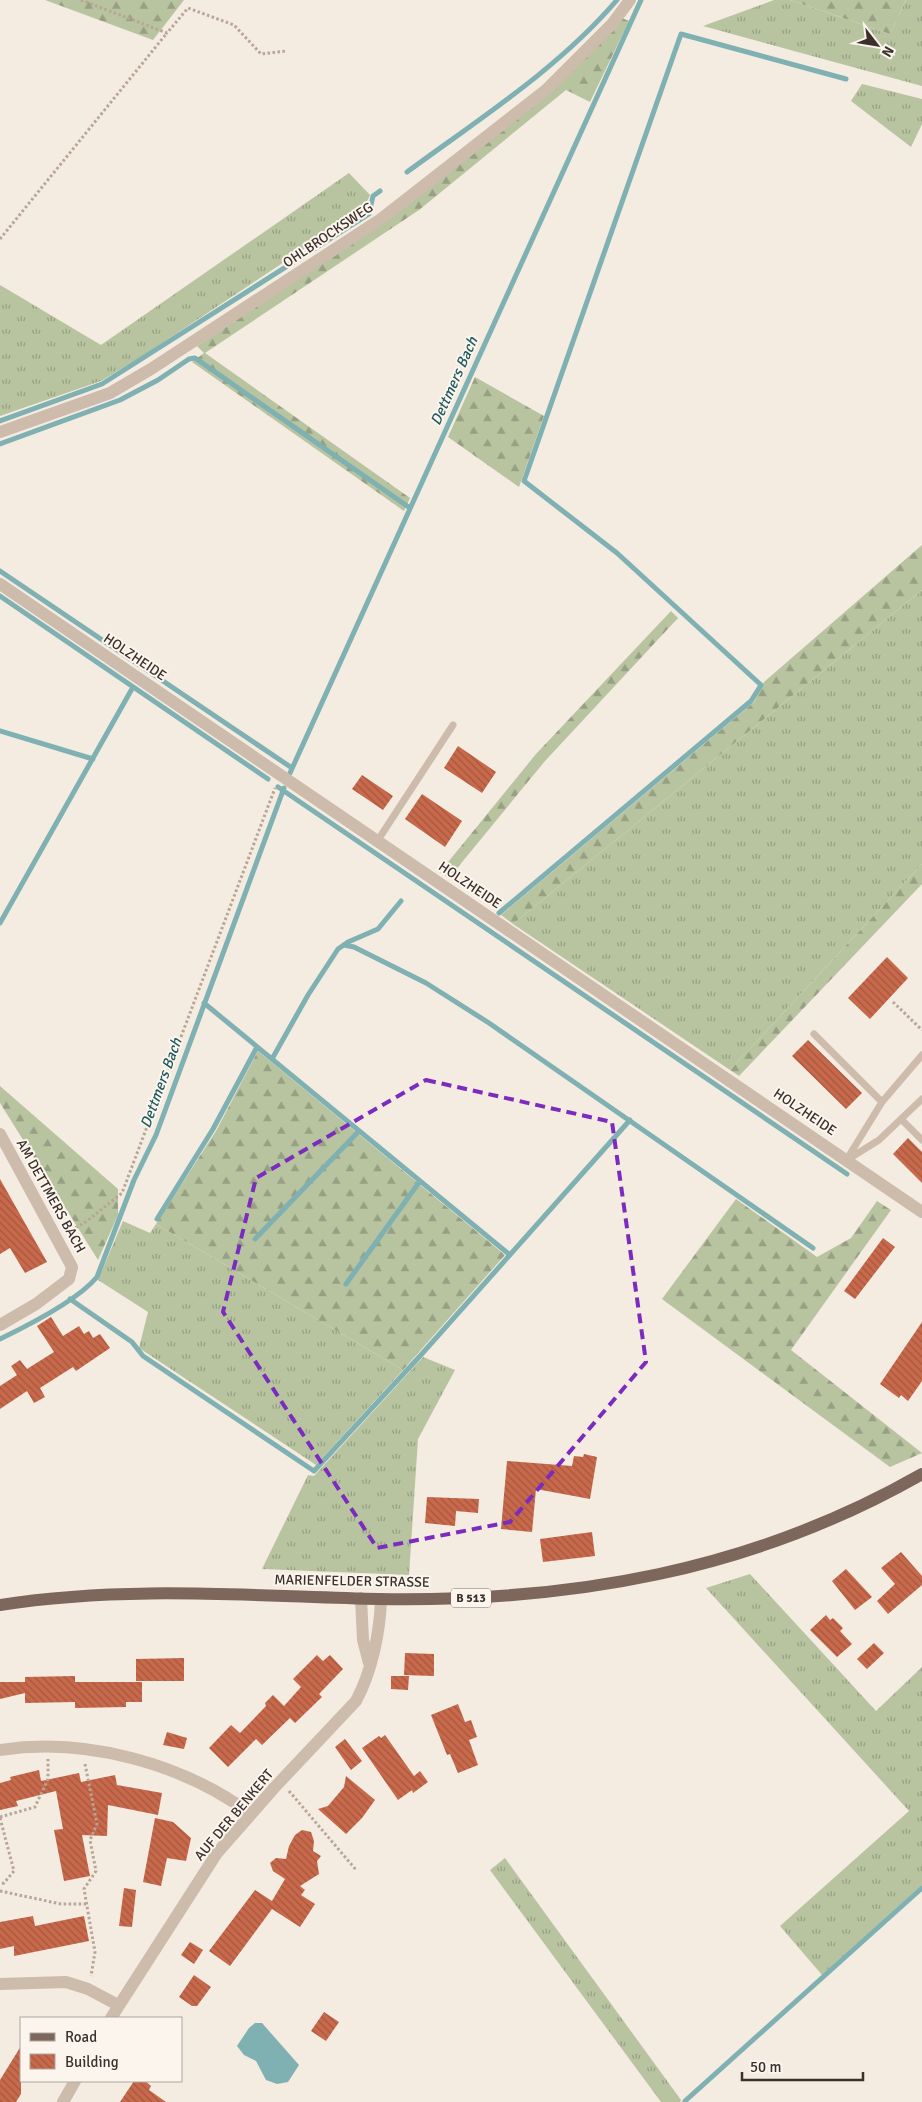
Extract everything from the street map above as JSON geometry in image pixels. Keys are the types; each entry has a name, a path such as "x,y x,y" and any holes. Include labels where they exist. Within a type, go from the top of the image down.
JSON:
{"main road":[{"name":"MARIENFELDER STRASSE","path":"0,1605 109,1594 214,1593 380,1599 473,1598 547,1593 625,1582 697,1566 771,1544 817,1527 892,1491 922,1474"}],"street":[{"name":"OHLBROCKSWEG","path":"0,432 110,393 151,369 381,218 546,90 612,24 630,0"},
{"name":"HOLZHEIDE","path":"0,584 847,1159 922,1212"},
{"name":"AM DETTMERS BACH","path":"0,1134 72,1267 69,1279 36,1304 0,1325"},
{"name":"AUF DER BENKERT","path":"360,1598 360,1621 369,1663"},
{"name":"AUF DER BENKERT","path":"112,2017 217,1853 250,1814 348,1712 363,1689 369,1663 377,1641 380,1599"},
{"path":"0,1750 48,1746 88,1749 170,1771 203,1785 233,1801 250,1814"},
{"path":"0,1984 66,1982 88,1989 118,2005"},
{"path":"63,2102 74,2082"}],"lane":[{"path":"378,840 453,725"},
{"path":"814,1034 882,1102"},
{"path":"847,1159 882,1102 922,1055"},
{"path":"847,1159 880,1140 922,1099"},
{"path":"901,1119 922,1140"}],"path":[{"path":"81,0 167,33"},
{"path":"0,239 188,8 234,25 261,54 286,51"},
{"path":"58,1238 87,1221 122,1193 280,775"},
{"path":"892,1002 922,1030"},
{"path":"0,1884 4,1883 14,1870 0,1818 35,1807 48,1778 48,1746"},
{"path":"88,1749 84,1759 97,1824 90,1840 96,1871 84,1889 95,1952 88,1989"},
{"path":"290,1794 357,1871"},
{"path":"0,1891 61,1904 86,1904"}],"highlighted area":[{"path":"426,1080 612,1122 646,1362 510,1522 377,1548 223,1312 256,1178"}],"green space":[{"path":"45,0 184,0 153,40"},
{"path":"774,0 790,0 890,34 906,0 922,0 922,86 703,26"},
{"path":"790,0 906,0 890,34"},
{"path":"622,18 629,21 590,102 566,90 419,210 205,353 410,498 404,511 192,362 204,353 197,346 383,223"},
{"path":"862,84 922,99 922,124 911,147 851,101"},
{"path":"349,173 370,195 364,209 141,357 101,381 0,416 0,285 101,345"},
{"path":"475,377 544,416 519,487 448,437"},
{"path":"922,545 922,590 513,924 501,915 754,702 764,682"},
{"path":"922,590 922,864 730,1070 513,924"},
{"path":"671,611 678,618 545,761 449,878 440,872 536,754"},
{"path":"922,864 922,884 739,1076 730,1070"},
{"path":"258,1051 505,1255 403,1370 156,1224 216,1131"},
{"path":"0,1086 118,1189 118,1215 98,1260 0,1103"},
{"path":"736,1199 817,1257 851,1238 877,1201 891,1210 791,1350 922,1453 890,1467 662,1299"},
{"path":"123,1221 150,1233 156,1224 403,1370 316,1465 139,1348 148,1312 98,1280"},
{"path":"423,1357 455,1370 418,1439 409,1575 262,1569 308,1475 314,1476"},
{"path":"750,1574 876,1711 922,1667 922,1885 822,1975 780,1926 909,1811 706,1588"},
{"path":"505,1858 681,2100 680,2102 661,2102 490,1870"}],"water":[{"path":"255,2023 262,2023 299,2065 288,2082 277,2084 266,2080 256,2061 244,2055 237,2046 249,2028"}],"building":[{"path":"458,746 496,772 482,793 444,768"},
{"path":"362,775 393,796 383,810 352,789"},
{"path":"422,794 462,821 445,847 405,819"},
{"path":"887,957 908,978 870,1019 848,998"},
{"path":"808,1040 862,1093 846,1109 792,1056"},
{"path":"908,1138 922,1152 922,1183 893,1154"},
{"path":"0,1179 47,1262 25,1273 10,1248 0,1254"},
{"path":"883,1238 895,1247 855,1299 844,1291"},
{"path":"51,1317 63,1336 79,1326 84,1334 89,1331 93,1338 100,1334 110,1348 76,1371 73,1367 40,1388 45,1397 34,1403 27,1391 0,1409 0,1386 17,1375 11,1366 20,1360 27,1369 54,1352 37,1326"},
{"path":"922,1322 922,1381 908,1401 901,1395 899,1398 880,1384"},
{"path":"584,1454 597,1457 590,1499 536,1489 532,1532 501,1529 507,1461 572,1466 574,1456 583,1457"},
{"path":"427,1497 479,1499 478,1513 456,1511 455,1526 425,1523"},
{"path":"592,1532 595,1556 543,1562 540,1539"},
{"path":"901,1552 922,1576 922,1585 888,1614 877,1601 895,1584 881,1568"},
{"path":"846,1569 872,1597 855,1610 832,1581"},
{"path":"826,1615 830,1620 833,1618 843,1628 840,1631 852,1644 837,1657 810,1630"},
{"path":"874,1643 884,1653 867,1669 857,1659"},
{"path":"405,1653 434,1654 434,1676 404,1675"},
{"path":"317,1655 323,1661 330,1655 343,1669 319,1694 322,1697 295,1723 290,1718 262,1745 256,1739 228,1767 209,1748 231,1725 240,1733 266,1706 265,1703 273,1695 284,1706 301,1687 293,1679"},
{"path":"184,1658 184,1681 136,1681 136,1659"},
{"path":"75,1676 75,1682 142,1682 142,1702 126,1702 126,1707 75,1708 75,1702 25,1703 25,1693 0,1699 0,1682 25,1682 25,1677"},
{"path":"391,1676 409,1676 408,1690 391,1689"},
{"path":"458,1704 465,1722 471,1720 477,1737 469,1740 478,1765 458,1773 450,1754 447,1755 431,1715"},
{"path":"167,1732 187,1738 184,1749 163,1745"},
{"path":"385,1735 414,1776 420,1771 428,1782 413,1793 412,1790 398,1800 362,1748 379,1736 381,1738"},
{"path":"345,1739 362,1761 351,1770 335,1747"},
{"path":"39,1770 41,1781 79,1773 81,1782 115,1775 117,1785 162,1793 158,1815 108,1805 107,1836 82,1835 90,1876 64,1881 54,1830 63,1829 56,1791 16,1801 18,1806 0,1810 0,1783 11,1780 10,1777"},
{"path":"346,1776 375,1800 362,1818 346,1834 318,1809 328,1806 344,1787"},
{"path":"155,1818 173,1822 191,1838 186,1861 167,1858 161,1886 143,1882"},
{"path":"302,1830 311,1832 314,1841 313,1851 321,1856 317,1861 319,1874 300,1886 305,1890 301,1895 315,1904 300,1927 272,1909 230,1966 209,1951 255,1890 272,1901 285,1879 273,1871 270,1863 276,1858 286,1859 289,1846 295,1835"},
{"path":"124,1888 136,1890 132,1927 119,1926"},
{"path":"33,1916 35,1926 84,1916 89,1941 14,1956 14,1946 0,1949 0,1922"},
{"path":"190,1942 203,1950 194,1964 181,1955"},
{"path":"194,1975 211,1987 197,2006 192,2006 179,1997"},
{"path":"324,2012 339,2022 326,2041 311,2031"},
{"path":"20,2048 21,2094 16,2102 0,2102 0,2080"},
{"path":"133,2082 146,2082 151,2086 149,2090 166,2102 120,2102"}],"waterway":[{"path":"407,172 544,71 594,25 617,0"},
{"name":"Dettmers Bach","path":"290,773 641,0"},
{"path":"499,913 751,701 761,685 617,553 524,481 681,34 846,79"},
{"path":"0,421 102,384 369,214 373,196 380,191"},
{"path":"0,444 120,400 158,380 189,359 195,358 410,508"},
{"path":"0,571 292,768"},
{"path":"0,596 268,779"},
{"path":"0,923 133,687"},
{"path":"0,731 93,759"},
{"path":"278,787 847,1174"},
{"name":"Dettmers Bach","path":"0,1339 38,1320 65,1303 97,1277 134,1180 156,1135 284,788"},
{"path":"272,1059 308,995 338,949 348,942 378,929 401,901"},
{"path":"344,945 354,947 426,983 489,1023 813,1248"},
{"path":"204,1003 510,1255"},
{"path":"157,1219 213,1129 257,1047"},
{"path":"70,1299 132,1342 143,1356 314,1471 420,1356 630,1120"},
{"path":"255,1239 359,1131"},
{"path":"346,1284 420,1181"},
{"path":"685,2101 922,1888"}]}
